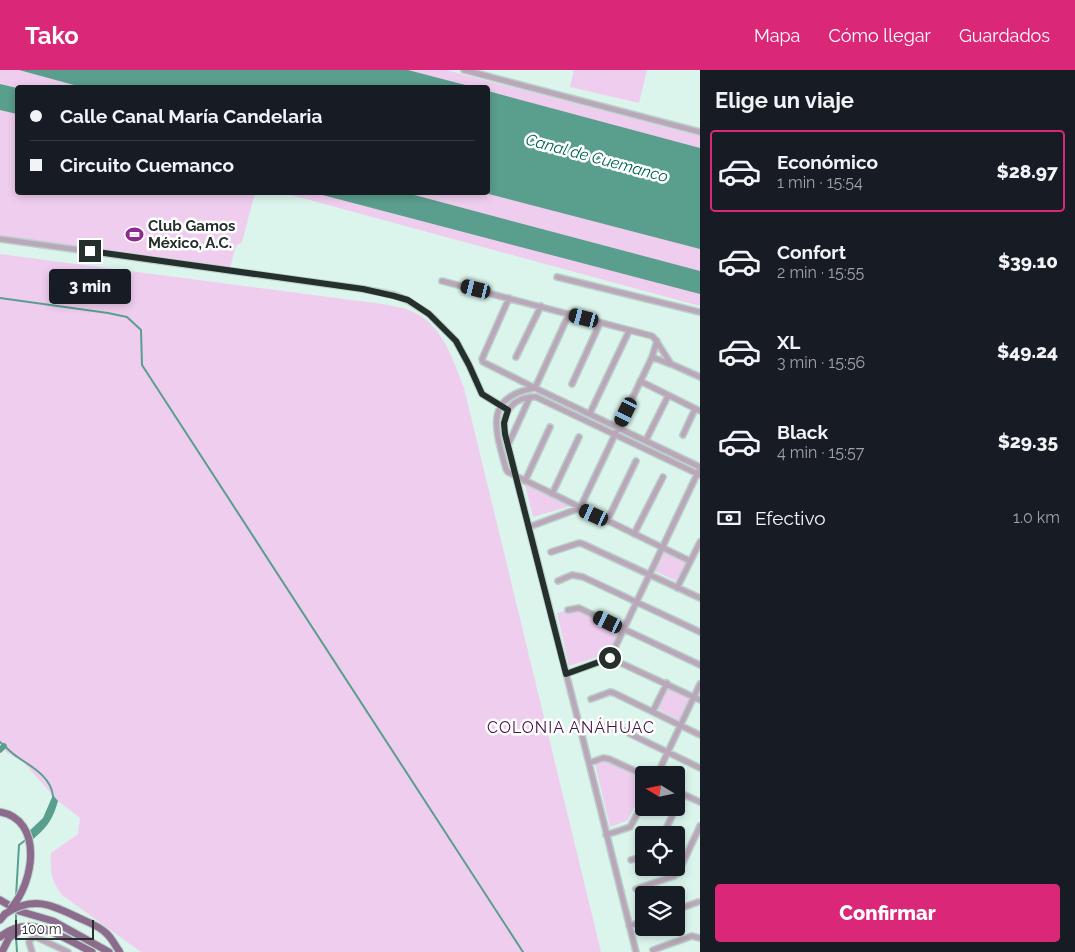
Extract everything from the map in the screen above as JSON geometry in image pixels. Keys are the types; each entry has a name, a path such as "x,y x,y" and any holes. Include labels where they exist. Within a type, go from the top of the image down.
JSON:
{"main road":[{"path":"0,812 13,817 21,825 27,837 31,856 30,869 24,888 14,905 0,920"},
{"path":"0,900 19,911 53,921 109,952"},
{"path":"6,914 14,908 28,903 51,905 100,928 108,935 120,952"},
{"path":"0,937 22,926 40,927 92,952"},
{"path":"2,952 12,935 24,929 46,933 82,952"}],"street":[{"path":"464,70 700,132"},
{"path":"0,239 363,289 394,296 418,306 439,322 461,349 482,394 508,410"},
{"path":"557,277 700,312"},
{"path":"442,281 652,336 671,364"},
{"path":"509,298 482,359 483,362 700,467 699,475 610,658"},
{"path":"516,357 541,306"},
{"path":"569,314 535,388 517,393 500,405 497,417 497,432 506,469 516,476 690,561"},
{"path":"572,384 600,323"},
{"path":"590,413 630,331"},
{"path":"529,527 580,508 652,357 657,342"},
{"path":"652,357 700,377"},
{"path":"640,381 698,410 683,435"},
{"path":"646,440 668,396"},
{"path":"508,445 530,397"},
{"path":"636,952 504,423 508,410 521,399 530,397 544,400 699,475"},
{"path":"525,480 550,426"},
{"path":"552,494 580,437"},
{"path":"607,521 636,461"},
{"path":"634,534 662,477"},
{"path":"678,588 700,542"},
{"path":"552,552 579,543 583,544 700,598"},
{"path":"558,581 577,575 700,632"},
{"path":"568,610 578,608 700,665"},
{"path":"566,674 610,658 700,700"},
{"path":"653,712 667,683"},
{"path":"661,766 700,684"},
{"path":"591,699 614,692 700,735"},
{"path":"597,728 614,726 700,768"},
{"path":"589,763 603,758 609,759 635,771"},
{"path":"685,795 700,802"},
{"path":"606,835 630,827 636,816"},
{"path":"645,886 678,873 700,826"},
{"path":"631,860 635,859"},
{"path":"685,906 699,901"},
{"path":"629,926 635,924"},
{"path":"652,950 692,936 700,938"},
{"path":"32,952 29,942 33,937 36,937 68,952"}],"shaded area":[{"path":"0,70 446,70 700,136 700,306 291,195 490,195 490,85 15,85 15,195 254,195 242,242 236,246 230,268 0,238"},
{"path":"574,70 647,70 639,103 570,87"},
{"path":"0,254 382,304 406,309 421,316 438,332 445,343 464,388 601,952 141,952 62,895 52,876 51,853 78,834 80,818 58,801 24,763 0,748"},
{"path":"523,477 577,504 533,517"},
{"path":"665,552 686,563 676,581 655,571"},
{"path":"576,607 621,630 610,653 569,666 557,613"},
{"path":"669,683 691,694 679,720 657,709"},
{"path":"607,761 635,774 635,806 628,820 610,827 595,764"}],"water":[{"path":"19,70 408,70 465,85 74,85"},
{"path":"0,84 15,88 15,114 0,110"},
{"name":"Canal de Cuemanco","path":"490,92 700,148 700,249 490,194"},
{"path":"323,195 415,195 700,271 700,294"},
{"path":"53,795 58,801 51,820 30,842 26,834 43,818"}],"waterway":[{"path":"0,298 127,317 141,330 142,365 523,952"},
{"path":"0,742 45,778 49,783 53,796"},
{"path":"0,750 4,746"},
{"path":"16,897 19,845 27,839"},
{"path":"16,912 16,927"},
{"path":"16,937 17,952"}],"place":[{"name":"Club Gamos México, A.C.","path":"134,235"}],"district":[{"name":"COLONIA ANÁHUAC","path":"571,727"}],"route":[{"path":"90,251 363,289 408,300 429,314 456,341 482,394 508,410 504,423 505,434 566,674 610,658"}]}
